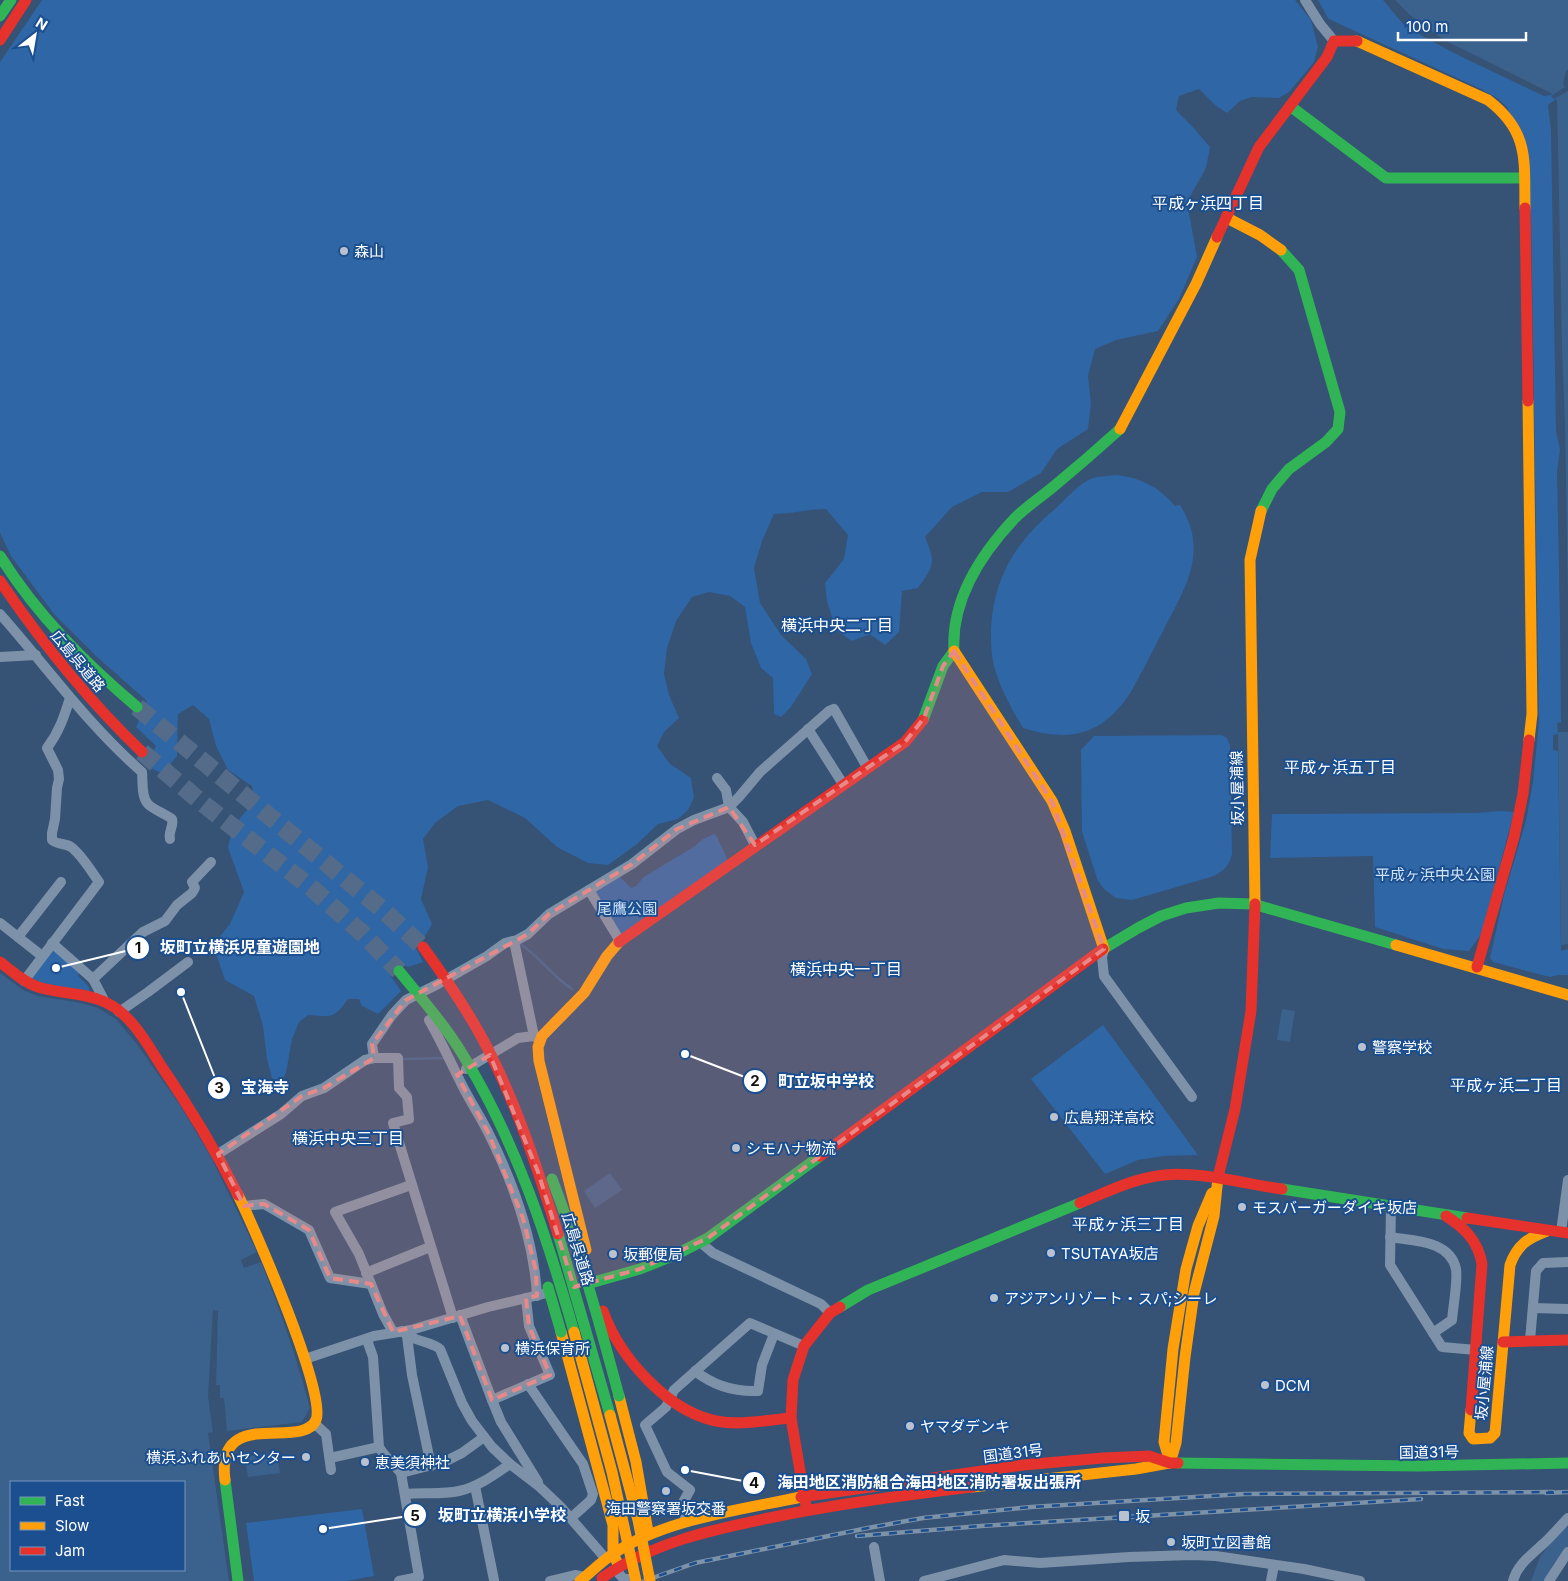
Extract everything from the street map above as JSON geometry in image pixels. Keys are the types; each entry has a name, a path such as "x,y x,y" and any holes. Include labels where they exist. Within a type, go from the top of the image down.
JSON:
{"main road":[{"path":"0,16 11,0"},
{"path":"0,40 26,0"},
{"path":"1104,948 1065,831 1052,801 954,650 953,634 962,598 970,579 982,559 1015,518 1091,456 1121,428 1196,284 1259,147 1327,57 1334,41 1354,40 1365,42 1488,100 1500,108 1512,122 1524,152 1532,714 1527,766 1519,811 1477,967"},
{"path":"1290,106 1386,178 1524,178"},
{"name":"坂小屋浦線","path":"1170,1463 1176,1444 1194,1293 1214,1216 1218,1178 1235,1109 1251,1011 1255,930 1253,904 1250,560 1257,524 1272,489 1289,469 1326,442 1338,429 1340,412 1298,270 1284,252 1260,235 1226,218"},
{"name":"広島呉道路","path":"0,556 17,583 65,643 96,674 137,707"},
{"name":"広島呉道路","path":"0,581 42,643 95,705 142,752"},
{"path":"0,591 42,643"},
{"path":"792,1418 736,1423 714,1420 688,1412 669,1400 649,1382 624,1350 605,1318 594,1282 539,1062 537,1038 584,993 607,956 620,941 905,742 924,718 943,666 954,650"},
{"path":"594,1282 640,1269 675,1255 700,1242 736,1218 1104,948 1140,925 1160,915 1180,909 1201,905 1253,904 1568,994"},
{"name":"広島呉道路","path":"423,947 474,1022 510,1096 538,1172 559,1236 611,1417 650,1581"},
{"path":"0,962 24,981 38,987 90,997 105,1002 119,1012 146,1043 195,1115 218,1154 244,1206 285,1303 305,1359 318,1411 315,1424 307,1430 246,1436 236,1440 224,1456 222,1468 238,1581"},
{"name":"広島呉道路","path":"398,971 425,1003 459,1050 481,1088 514,1154 554,1262 599,1422 625,1525 636,1581"},
{"path":"425,1003 457,1057 506,1157 527,1214 613,1525 610,1556 618,1565"},
{"path":"474,1022 513,1088 533,1131 571,1228 595,1304 636,1462 652,1549"},
{"path":"807,1510 792,1418 793,1380 804,1346 830,1313 868,1290 1132,1182 1162,1175 1184,1174 1218,1178"},
{"name":"坂小屋浦線","path":"1218,1178 1560,1232"},
{"name":"坂小屋浦線","path":"1443,1214 1458,1223 1472,1237 1481,1255 1482,1264 1469,1432 1473,1439 1490,1438 1494,1433 1510,1265 1513,1256 1522,1242 1530,1237 1560,1232"},
{"path":"1503,1342 1568,1340"},
{"name":"国道31号","path":"582,1579 610,1556 649,1535 682,1523 805,1496 1023,1466 1103,1458 1149,1456 1170,1463"},
{"name":"国道31号","path":"599,1581 618,1565 652,1549 708,1531 807,1510 1092,1473 1149,1469 1170,1463 1386,1467 1568,1463"},
{"path":"642,1499 653,1513 666,1521 682,1523"}],"street":[{"path":"1305,0 1320,24 1334,41"},
{"path":"0,614 90,722 142,772 144,797 148,804 164,812 172,819 170,839"},
{"path":"0,658 36,655"},
{"path":"24,981 99,882 69,845 56,843 52,840 59,779 58,770 47,748 57,735 70,698"},
{"path":"374,1058 372,1044 392,1015 406,1000 471,965 505,943 528,934 549,914 632,864 677,829 729,806 760,772 829,711 834,709 867,767"},
{"path":"808,729 843,784"},
{"path":"717,778 726,790 729,806 743,822 755,845"},
{"path":"93,979 143,932 164,921 177,905 192,893 195,888 192,882 211,862"},
{"path":"18,937 61,882"},
{"path":"589,890 620,941"},
{"path":"0,923 42,956"},
{"path":"457,1074 518,1038 537,1038 514,941"},
{"path":"52,943 93,979 105,1002"},
{"path":"1104,948 1102,957 1104,976 1192,1096"},
{"path":"119,1012 188,962"},
{"path":"415,995 444,1045 488,1132 512,1188 523,1218 536,1271 537,1296"},
{"path":"218,1154 281,1114 302,1096 324,1088 365,1060 398,1058 399,1088 407,1097 409,1119 393,1123 430,1247 456,1317 501,1422 540,1487"},
{"path":"1560,1232 1568,1180"},
{"path":"411,1184 335,1212 358,1254 383,1314 401,1333 434,1344 440,1349 462,1403 484,1437 510,1464 540,1487 610,1556"},
{"path":"244,1206 264,1204 309,1230 330,1278 371,1284"},
{"path":"1391,1206 1390,1265 1442,1347 1476,1350"},
{"path":"1390,1237 1440,1248 1448,1253 1452,1260 1456,1270 1452,1320 1433,1333"},
{"path":"700,1242 713,1253 821,1304 830,1313"},
{"path":"366,1273 430,1247"},
{"path":"1530,1340 1536,1271 1539,1266 1549,1261 1568,1262"},
{"path":"305,1359 367,1340 374,1336 401,1333 526,1298 594,1282"},
{"path":"492,1400 550,1375 529,1326 526,1298"},
{"path":"1533,1308 1568,1309"},
{"path":"682,1523 681,1506 690,1490 667,1472 645,1425 666,1408 674,1390 750,1323 804,1346"},
{"path":"401,1333 431,1466"},
{"path":"696,1371 704,1378 720,1386 741,1392 758,1391 762,1365 774,1334"},
{"path":"367,1340 373,1357 379,1447 401,1473 420,1579 399,1581"},
{"path":"528,1384 583,1464 593,1494 591,1500 571,1518"},
{"path":"315,1424 326,1434 331,1470"},
{"path":"401,1473 444,1462 462,1453 484,1437"},
{"path":"330,1458 379,1447"},
{"path":"404,1494 459,1492 484,1482 510,1464"},
{"path":"475,1486 494,1580"},
{"path":"1513,1581 1515,1573 1527,1558 1568,1518"},
{"path":"874,1547 880,1581"},
{"path":"1549,1581 1568,1552"},
{"path":"924,1581 1004,1560 1040,1563 1192,1555 1216,1556 1274,1564 1360,1581"},
{"path":"1271,1581 1274,1564"},
{"path":"618,1565 619,1574 624,1579 632,1578 636,1581"},
{"path":"550,1581 575,1575 582,1579"}],"highlighted area":[{"path":"954,651 1052,801 1104,949 708,1238 640,1269 574,1287 538,1172 490,1055 457,1075 488,1132 523,1218 536,1271 537,1296 526,1298 529,1326 550,1375 492,1400 460,1316 393,1332 371,1284 330,1278 309,1230 264,1204 244,1206 218,1154 302,1096 324,1088 374,1058 372,1044 406,1000 528,934 549,914 632,864 677,829 729,807 755,845 905,742 924,718 943,666"}],"green space":[{"path":"42,0 1295,0 1311,20 1318,47 1314,62 1289,92 1279,98 1252,97 1240,101 1227,113 1215,105 1199,89 1179,96 1176,110 1210,147 1206,168 1187,202 1197,257 1179,299 1158,331 1116,340 1095,349 1088,376 1091,403 1088,429 1057,449 1041,473 1008,492 982,492 952,507 925,537 931,553 932,564 918,588 902,591 899,632 885,645 870,634 852,641 837,631 827,602 825,583 844,559 848,535 826,509 774,514 762,541 754,568 760,603 781,635 806,659 812,674 791,707 781,717 774,714 773,678 761,668 751,643 745,607 730,596 709,592 692,597 676,621 667,648 664,674 669,695 679,718 664,732 657,746 670,764 691,778 694,798 688,810 678,819 658,824 637,844 608,865 588,863 557,847 525,818 488,800 458,806 435,823 423,839 428,867 421,899 432,924 424,938 415,946 423,962 408,967 398,962 388,972 401,991 378,1014 362,1006 359,999 348,999 339,1010 331,1015 308,1015 299,1022 292,1039 286,1073 280,1083 272,1078 267,1059 263,1026 254,996 225,980 216,954 221,935 230,924 244,892 228,848 232,828 255,800 252,786 228,770 216,746 209,719 193,705 178,714 177,756 163,774 146,766 156,746 136,727 147,701 96,656 54,614 11,556 0,533 0,62"},
{"path":"1318,0 1383,0 1404,25 1460,56 1544,96 1550,95 1563,87 1566,92 1548,105 1551,130 1556,430 1560,450 1557,471 1561,722 1557,723 1558,734 1553,735 1553,750 1558,751 1561,951 1568,949 1568,975 1550,977 1493,962 1490,958 1504,895 1526,821 1533,782 1539,722 1531,217 1508,108 1497,98 1481,89 1333,21 1328,18"},
{"path":"1116,475 1133,478 1148,484 1156,488 1175,506 1180,505 1193,537 1192,566 1187,581 1132,690 1110,717 1098,726 1072,734 1057,735 1023,728 996,674 992,657 991,628 993,609 1002,576 1018,547 1041,521 1073,492 1093,478"},
{"path":"1222,735 1227,738 1230,745 1232,854 1228,864 1221,872 1214,876 1132,900 1116,898 1104,889 1098,881 1082,832 1081,750 1094,736"},
{"name":"平成ヶ浜中央公園","path":"1514,812 1482,933 1469,951 1443,949 1375,927 1373,856 1270,858 1272,814 1477,813"},
{"name":"尾鷹公園","path":"714,834 728,861 621,938 593,891 619,876 631,888 636,886 644,877"},
{"path":"51,946 81,971 78,975 90,991 33,984 30,974"},
{"path":"1103,1025 1198,1155 1164,1156 1138,1160 1105,1174 1031,1079"},
{"path":"362,1509 374,1576 346,1581 254,1581 246,1523"}],"shaded area":[{"path":"1395,0 1568,0 1568,605 1557,100 1553,94 1444,40 1410,15"},
{"path":"1558,732 1568,732 1568,944 1561,945"},
{"path":"0,973 23,990 38,996 81,1003 98,1008 116,1019 136,1043 180,1105 211,1157 257,1252 241,1260 244,1268 261,1262 275,1298 300,1371 310,1408 302,1422 227,1431 224,1398 220,1398 220,1385 216,1385 218,1311 213,1310 208,1396 213,1432 208,1433 229,1581 0,1581"},
{"path":"1282,1009 1295,1011 1290,1042 1277,1040"},
{"path":"610,1173 622,1190 595,1208 584,1191"},
{"path":"277,1452 280,1473 248,1477 245,1457"}],"pier":[{"path":"1568,70 1568,91 1554,99 1551,96 1565,87 1563,84 1566,71"}],"waterway":[{"path":"519,943 572,989"},
{"path":"402,1059 446,1058"},
{"path":"1539,1581 1547,1560 1568,1534"}],"tunnel":[{"path":"137,707 383,910 423,947"},
{"path":"142,752 201,802 314,890 364,935 399,971"}],"railway":[{"path":"644,1581 695,1563 868,1528 923,1518 1031,1507 1244,1494 1553,1492"},
{"path":"1546,1493 1568,1492"},
{"path":"857,1536 981,1526 1421,1499"}],"traffic: fast":[{"path":"0,16 11,0"},
{"path":"1290,106 1386,178 1524,178"},
{"path":"1261,511 1272,489 1289,469 1326,442 1338,429 1340,412 1299,270 1281,250"},
{"path":"954,651 954,632 963,596 980,563 1002,532 1019,514 1120,429"},
{"path":"0,556 14,578 62,637 98,673 137,707"},
{"path":"923,720 943,666 954,651"},
{"path":"1103,949 1161,916 1186,908 1219,903 1253,904 1396,945"},
{"path":"399,971 433,1012 456,1044 499,1121 541,1225 574,1332"},
{"path":"594,1282 640,1269 675,1255 708,1238 820,1156"},
{"path":"552,1179 580,1260 619,1396"},
{"path":"1282,1189 1467,1218"},
{"path":"840,1307 868,1290 1080,1203"},
{"path":"558,1234 610,1415"},
{"path":"548,1287 561,1332"},
{"path":"1178,1463 1419,1466 1568,1463"},
{"path":"225,1480 238,1581"}],"traffic: slow":[{"path":"1357,41 1488,100 1502,112 1518,136 1522,148 1525,176 1525,208"},
{"path":"1227,218 1260,235 1281,250"},
{"path":"1120,429 1196,284 1217,237"},
{"path":"1528,401 1532,714 1529,740"},
{"path":"1255,904 1250,560 1261,511"},
{"path":"954,651 1052,801 1065,831 1104,949"},
{"path":"586,1250 539,1061 538,1047 542,1036 584,993 607,956 619,942"},
{"path":"1396,945 1568,995"},
{"path":"1170,1463 1176,1443 1194,1293 1214,1216 1218,1177"},
{"path":"1170,1462 1164,1442 1173,1349 1186,1269 1198,1226 1212,1193"},
{"path":"225,1480 226,1457 233,1443 246,1436 295,1432 308,1428 316,1420 316,1404 311,1378 300,1346 273,1273 238,1195"},
{"path":"1471,1410 1469,1433 1473,1439 1490,1438 1495,1433 1510,1265 1516,1252 1524,1243 1534,1236 1547,1231"},
{"path":"561,1332 613,1525 613,1554 617,1562"},
{"path":"574,1332 612,1472 636,1581"},
{"path":"619,1396 636,1462 648,1532"},
{"path":"610,1415 638,1520 650,1581"},
{"path":"972,1487 1136,1469 1169,1463"},
{"path":"580,1581 613,1554 655,1532 704,1517 801,1497"}],"traffic: jam":[{"path":"0,40 26,0"},
{"path":"1217,237 1259,147 1327,57 1334,41 1357,41"},
{"path":"1525,208 1528,401"},
{"path":"0,581 32,627 66,670 142,752"},
{"path":"619,942 905,742 923,720"},
{"path":"1477,967 1514,837 1523,794 1529,740"},
{"path":"1218,1177 1235,1109 1251,1011 1255,904"},
{"path":"423,947 461,1002 493,1060 515,1108 558,1234"},
{"path":"820,1156 1103,949"},
{"path":"0,962 33,985 97,999 122,1013 143,1038 181,1096 211,1144 238,1195"},
{"path":"1080,1203 1131,1182 1177,1174 1207,1176 1282,1189"},
{"path":"1446,1216 1470,1236 1477,1248 1482,1264 1471,1410"},
{"path":"1467,1218 1568,1233"},
{"path":"806,1506 791,1418 793,1380 804,1346 830,1313 840,1307"},
{"path":"603,1311 621,1347 634,1365 649,1382 684,1408 703,1417 731,1423 791,1418"},
{"path":"1503,1342 1568,1340"},
{"path":"801,1497 1023,1465 1149,1456 1170,1463 1178,1463"},
{"path":"602,1578 621,1566 661,1547 703,1533 845,1504 972,1487"}],"place":[{"name":"森山","path":"344,251"},
{"name":"坂町立横浜児童遊園地","path":"56,968"},
{"name":"宝海寺","path":"181,992"},
{"name":"警察学校","path":"1362,1047"},
{"name":"町立坂中学校","path":"685,1054"},
{"name":"広島翔洋高校","path":"1054,1117"},
{"name":"シモハナ物流","path":"736,1148"},
{"name":"モスバーガーダイキ坂店","path":"1242,1207"},
{"name":"TSUTAYA坂店","path":"1051,1253"},
{"name":"坂郵便局","path":"613,1254"},
{"name":"アジアンリゾート・スパ;シーレ","path":"994,1298"},
{"name":"横浜保育所","path":"505,1348"},
{"name":"DCM","path":"1265,1385"},
{"name":"ヤマダデンキ","path":"910,1426"},
{"name":"横浜ふれあいセンター","path":"306,1457"},
{"name":"恵美須神社","path":"365,1462"},
{"name":"海田地区消防組合海田地区消防署坂出張所","path":"685,1470"},
{"name":"海田警察署坂交番","path":"666,1491"},
{"name":"坂","path":"1124,1516"},
{"name":"坂町立横浜小学校","path":"323,1529"},
{"name":"坂町立図書館","path":"1171,1542"}],"district":[{"name":"平成ヶ浜四丁目","path":"1208,203"},
{"name":"横浜中央二丁目","path":"837,625"},
{"name":"平成ヶ浜五丁目","path":"1340,767"},
{"name":"横浜中央一丁目","path":"846,969"},
{"name":"平成ヶ浜二丁目","path":"1506,1085"},
{"name":"横浜中央三丁目","path":"348,1138"},
{"name":"平成ヶ浜三丁目","path":"1128,1224"}]}
